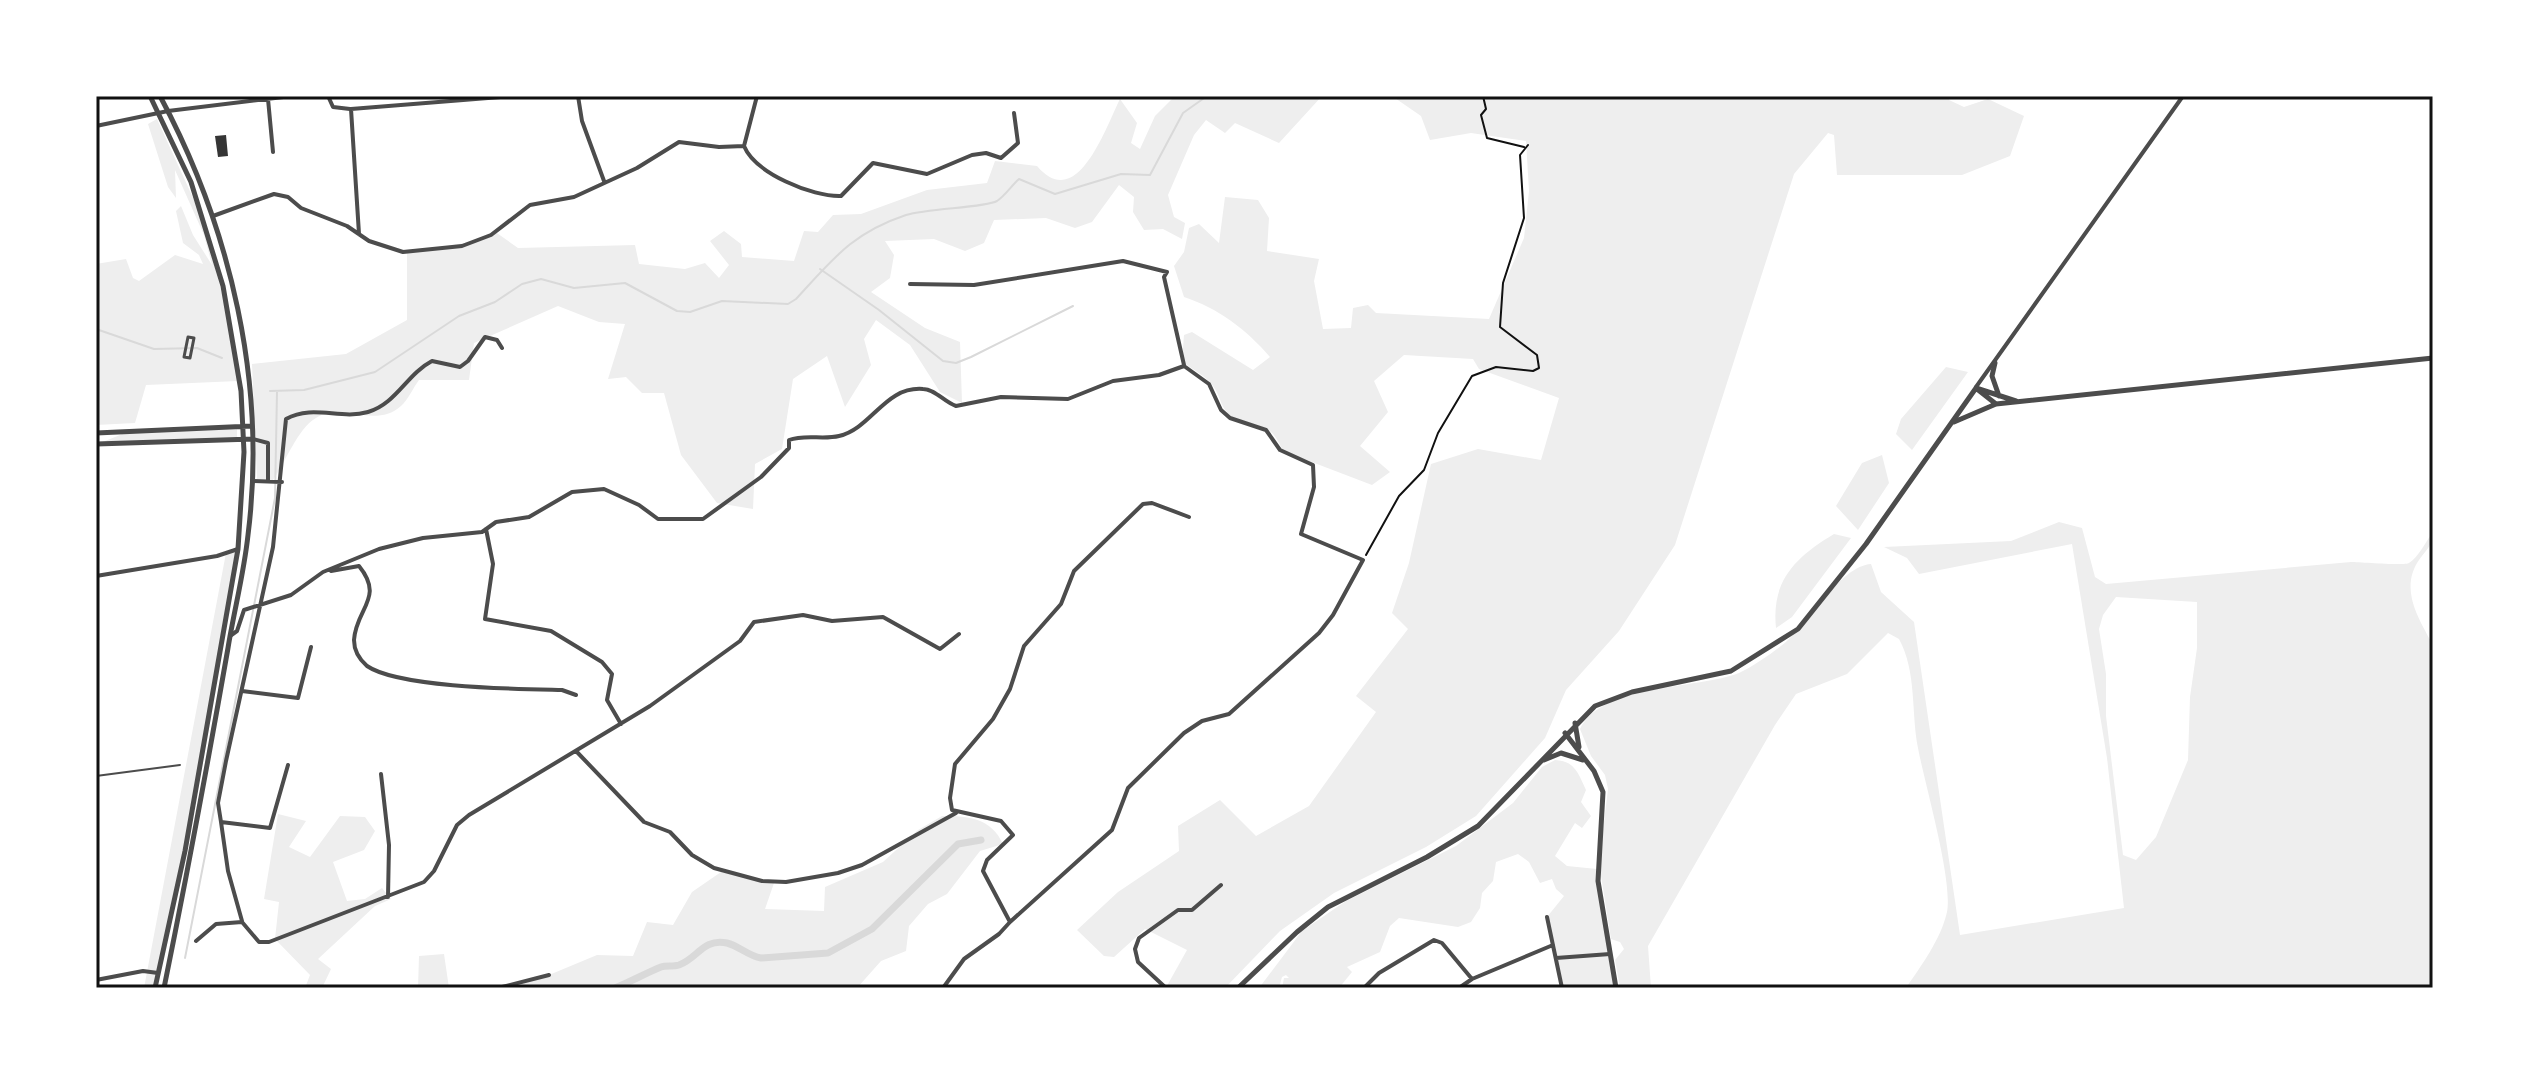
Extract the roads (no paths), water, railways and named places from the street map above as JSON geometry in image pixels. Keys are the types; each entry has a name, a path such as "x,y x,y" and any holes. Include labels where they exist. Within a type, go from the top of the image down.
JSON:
{"street":[{"path":"150,96 191,182 223,286 237,354 243,440 238,549 185,851 155,988"},
{"path":"160,96 213,216 226,258 239,320 253,439 248,536 211,755 164,988"},
{"path":"96,126 168,111 292,96"},
{"path":"328,96 333,107 351,109 512,96"},
{"path":"578,96 582,121 605,182"},
{"path":"757,96 744,146 755,164 789,183 821,195 841,196 873,163 927,174 972,155 986,153 1001,158 1018,143 1014,113"},
{"path":"1238,988 1328,907 1436,852 1478,826 1506,801 1575,723 1609,699 1731,671 1798,629 1866,544 2183,96"},
{"path":"383,97 387,104"},
{"path":"268,99 273,152"},
{"path":"351,109 359,234"},
{"path":"213,216 274,194 288,197 308,212 369,241 403,252 462,246 491,235 530,205 574,197 637,168 679,142 719,147 744,146"},
{"path":"910,284 974,285 1123,261 1167,272 1164,277 1184,366 1209,384 1221,410 1230,418 1266,430 1280,450 1313,465 1314,487 1301,534 1363,560 1333,615 1319,633 1229,714 1202,721 1184,733 1128,788 1112,830 999,934 964,959 943,988"},
{"path":"188,337 194,338 190,358 184,357 188,337"},
{"path":"502,348 497,340 485,337 460,367 432,361 411,375 395,395 366,413 312,411 286,419 275,482 267,582 257,605 218,803 228,871 242,922 259,942 269,942 424,882 434,871 457,825 469,815 621,724 731,647 754,622 803,615 832,621 883,617 940,649 959,634"},
{"path":"1950,425 1969,413 1996,404 2433,358"},
{"path":"1995,363 1993,386 2000,397"},
{"path":"230,636 237,631 244,610 300,590 323,572 379,549 423,538 471,535 496,522 529,517 562,496 596,489 618,494 658,519 703,519 761,477 789,448 789,440 840,436 870,420 886,400 919,389 927,389 956,406 1001,397 1068,399 1113,381 1159,375 1184,366"},
{"path":"1976,388 2022,402"},
{"path":"1976,388 1996,404"},
{"path":"96,433 252,426"},
{"path":"96,444 253,439 268,443 275,482"},
{"path":"252,481 275,482"},
{"path":"956,813 950,805 955,764 993,719 1010,689 1024,646 1061,604 1074,571 1143,504 1152,503 1189,517"},
{"path":"486,529 493,564 485,619 551,631 602,662 612,674 607,700 621,724"},
{"path":"96,576 217,556 238,549"},
{"path":"323,572 355,565 363,570 371,597 362,613 354,644 356,654 380,672 468,684 562,690 576,695"},
{"path":"241,691 298,698 311,647"},
{"path":"1575,723 1577,742 1603,792 1597,869 1616,988"},
{"path":"1565,733 1587,762"},
{"path":"576,751 607,787 644,822 670,832 692,855 714,868 762,881 786,882 838,873 862,865 956,813 983,815 1001,821 1013,835 987,860 983,871 1010,922"},
{"path":"1540,763 1561,753 1578,756 1587,762"},
{"path":"221,822 270,828 288,765"},
{"path":"381,774 389,845 388,897"},
{"path":"1166,988 1138,962 1135,949 1139,938 1178,910 1192,910 1221,885"},
{"path":"1547,917 1562,988"},
{"path":"196,941 216,924 242,922"},
{"path":"1364,988 1379,973 1437,940 1472,979"},
{"path":"1459,988 1472,979 1553,945"},
{"path":"1556,958 1610,954"},
{"path":"96,980 143,971 158,973"},
{"path":"498,988 549,975"}],"lane":[{"path":"96,776 180,765"}],"waterway":[{"path":"270,391 304,390 375,372 459,316 495,302 522,284 541,279 574,288 625,283 677,311 690,312 722,301 788,304 857,239 906,215 997,201 1019,179 1055,194 1121,174 1150,175 1183,113 1207,96"},
{"path":"820,269 879,310 943,361 956,363 1073,306"},
{"path":"96,329 154,349 197,348 222,358"},
{"path":"185,958 275,498 277,392"},
{"path":"615,988 661,967 686,962 712,943 731,944 761,958 828,953 872,929 958,844 981,840"}]}
